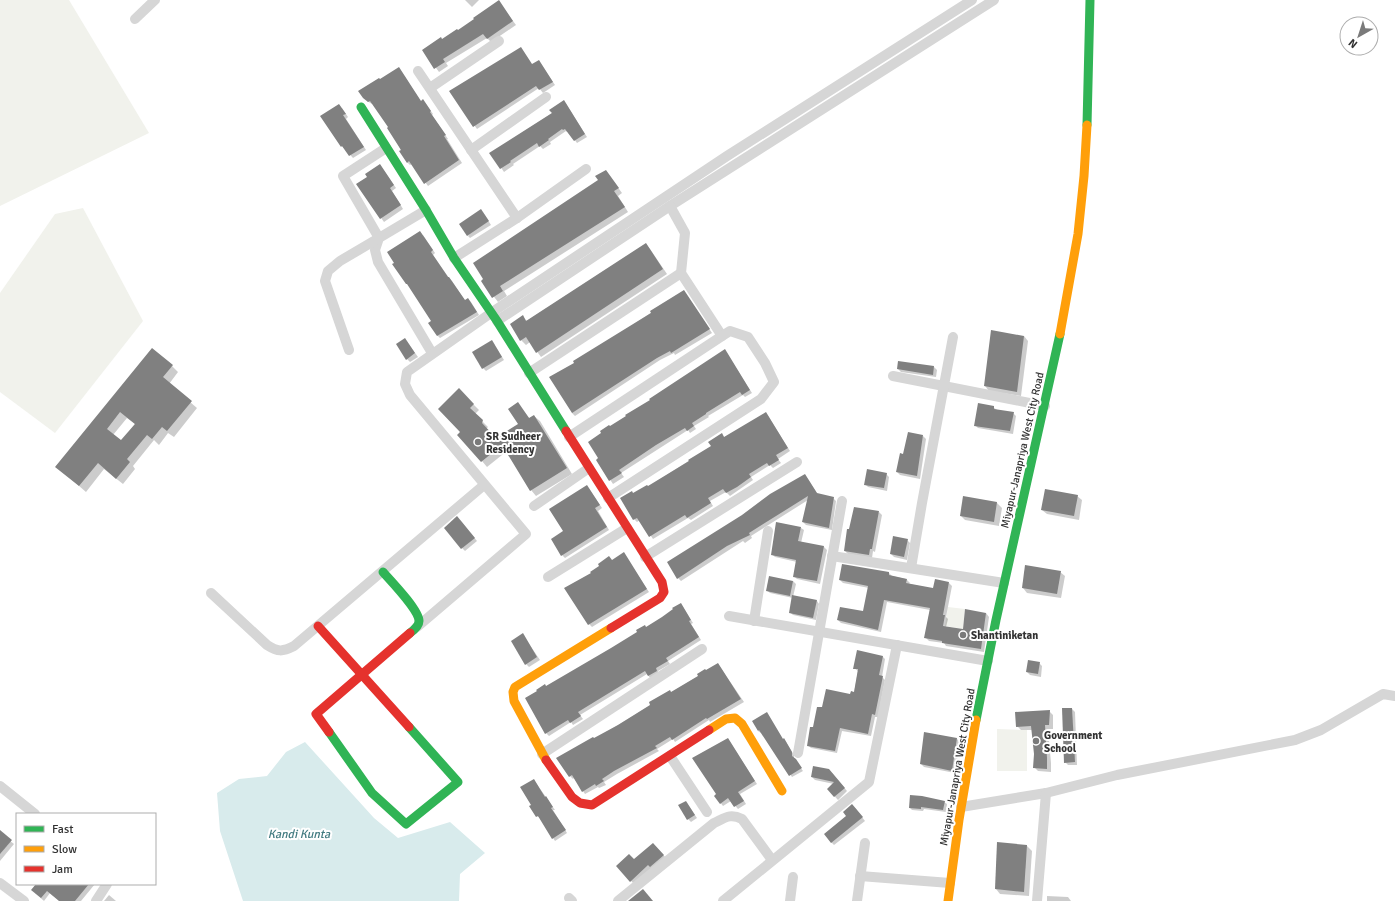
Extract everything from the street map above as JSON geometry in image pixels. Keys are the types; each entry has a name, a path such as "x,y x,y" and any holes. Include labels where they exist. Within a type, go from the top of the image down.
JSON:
{"street":[{"path":"135,19 156,0"},
{"path":"494,317 727,156 972,0"},
{"path":"318,626 362,675 458,782 406,824 372,793 316,714 362,675 417,626 526,534 410,395 405,384 407,372 432,354 494,317 994,0"},
{"name":"Miyapur-Janapriya West City Road","path":"948,901 960,807 988,662 1004,583 1070,287 1078,233 1087,139 1090,0"},
{"path":"430,88 499,41"},
{"path":"418,71 517,218"},
{"path":"470,150 546,97"},
{"path":"361,107 426,210 454,258 494,317 662,582 664,592 660,598 515,687 513,692 514,701 542,754 572,798 580,803 592,805 726,719 735,718 742,724 782,791"},
{"path":"386,148 343,176 379,238 375,250 378,262 432,354"},
{"path":"454,258 517,218 586,169"},
{"path":"670,206 685,234 682,273 722,336"},
{"path":"349,350 325,281 328,271 426,210"},
{"path":"529,373 682,273"},
{"path":"569,437 730,331 748,337 765,363 774,382 761,399 608,498"},
{"path":"911,568 953,337"},
{"path":"892,376 1044,406"},
{"path":"645,557 797,462"},
{"path":"534,506 589,468"},
{"path":"211,593 266,645 275,650 285,651 294,646 383,572 484,485"},
{"path":"798,753 842,501"},
{"path":"548,578 627,528"},
{"path":"754,621 768,532"},
{"path":"832,556 1004,583"},
{"path":"383,572 415,610 419,620 417,626"},
{"path":"729,616 988,662"},
{"path":"723,901 869,782 897,645"},
{"path":"542,754 702,650"},
{"path":"960,807 1046,793 1116,775 1295,740 1321,730 1383,694 1395,696"},
{"path":"670,756 707,812"},
{"path":"0,786 34,813"},
{"path":"1037,901 1046,793"},
{"path":"618,901 714,823 729,816 736,816 742,820 772,860"},
{"path":"857,901 865,843"},
{"path":"860,876 950,883"},
{"path":"790,901 793,877"},
{"path":"0,883 24,901"},
{"path":"96,901 106,885"}],"shaded area":[{"path":"0,0 69,0 149,133 0,206"},
{"path":"83,208 143,321 55,433 0,392 0,293 55,214"},
{"path":"948,607 965,609 963,629 945,626"},
{"path":"997,729 1027,730 1027,771 997,771"}],"water":[{"name":"Kandi Kunta","path":"305,742 374,818 398,838 450,822 485,853 460,874 459,901 243,901 220,831 217,793 239,779 267,776 286,752"}],"building":[{"path":"499,0 513,21 487,39 483,34 443,59 445,62 434,69 422,50 441,37 442,39 457,29 458,30"},
{"path":"521,47 532,64 539,60 553,82 539,90 536,86 473,127 449,91"},
{"path":"399,67 421,101 423,99 431,111 430,112 446,135 444,136 459,160 424,184 409,161 407,163 399,151 401,150 387,128 388,127 370,101 368,102 363,98 358,91"},
{"path":"564,100 585,134 574,141 565,129 562,129 539,147 537,143 500,169 489,153 552,113 549,110"},
{"path":"339,104 346,114 343,115 364,147 349,156 320,116"},
{"path":"380,164 394,185 390,188 401,205 380,219 356,184 367,177 365,174"},
{"path":"606,170 619,188 614,191 625,207 500,286 503,291 492,298 481,281 483,279 473,263 598,180 595,176"},
{"path":"481,209 489,221 467,236 459,224"},
{"path":"420,231 433,250 431,252 448,277 465,300 468,298 477,312 437,336 428,323 431,321 392,264 394,263 387,252"},
{"path":"646,243 663,269 536,353 526,337 520,341 510,324 523,315 526,321"},
{"path":"684,290 710,329 671,353 670,351 657,358 572,413 549,377 574,363 573,361 651,313 650,311"},
{"path":"991,330 1024,336 1017,392 984,386"},
{"path":"405,338 415,353 406,360 396,344"},
{"path":"492,340 502,357 482,369 472,352"},
{"path":"152,348 173,365 163,377 192,401 167,431 162,427 152,439 147,435 127,459 130,462 116,479 98,463 79,486 55,467","holes":["120,412 135,424 121,440 107,429"]},
{"path":"725,349 750,390 742,395 740,392 706,413 692,423 694,426 687,431 685,428 656,445 619,470 622,473 609,481 596,460 598,458 588,442 601,433 600,431 626,416 625,415 650,400 649,399"},
{"path":"898,361 934,366 933,375 897,369"},
{"path":"459,388 474,404 470,408 483,420 482,423 496,438 518,424 508,409 518,402 529,418 534,415 567,468 530,491 502,445 481,462 457,435 460,432 438,409"},
{"path":"978,403 994,406 994,409 1014,412 1010,431 974,426"},
{"path":"766,412 788,448 776,455 779,460 769,466 767,463 749,474 751,477 726,493 723,489 708,498 711,503 687,518 685,515 649,537 637,518 633,520 620,498 632,491 633,493 647,485 648,486 689,461 688,460 711,446 708,442 722,433 724,437"},
{"path":"908,432 923,435 917,476 896,472 900,453 903,454"},
{"path":"867,469 887,473 884,488 864,485"},
{"path":"805,474 817,493 834,497 829,528 802,522 808,496 749,533 750,535 727,546 677,579 667,562 742,515 770,494"},
{"path":"587,485 600,505 595,508 607,527 561,556 551,539 563,531 549,509"},
{"path":"1045,489 1078,495 1074,516 1041,510"},
{"path":"963,496 997,502 994,522 960,516"},
{"path":"854,507 879,511 872,549 870,549 869,555 844,551 847,529 849,529"},
{"path":"457,516 475,538 461,549 444,528"},
{"path":"776,522 801,527 798,541 824,546 817,581 793,577 796,560 771,555"},
{"path":"893,536 908,539 904,557 890,554"},
{"path":"624,552 647,589 588,625 564,588 591,573 590,572 599,566 598,564 609,556 612,560"},
{"path":"842,564 889,572 889,575 907,579 906,583 933,588 935,579 949,582 943,615 945,615 943,626 963,629 965,609 986,613 981,649 942,643 942,641 924,638 930,608 884,600 878,630 837,620 840,607 863,611 868,586 839,580"},
{"path":"1025,565 1061,571 1057,594 1022,588"},
{"path":"769,576 793,581 790,596 766,591"},
{"path":"792,595 817,600 813,618 789,613"},
{"path":"681,603 691,620 689,621 699,637 666,658 668,661 656,668 657,671 648,676 645,671 578,712 581,716 570,723 568,720 545,734 525,698 545,684 546,686 611,648 637,632 636,630 645,625 646,627"},
{"path":"523,633 537,657 525,665 511,641"},
{"path":"857,650 883,656 879,675 883,676 875,715 872,714 868,734 840,728 835,751 807,746 810,727 813,727 817,707 822,707 826,689 850,694 851,691 854,692 858,669 853,669"},
{"path":"1028,660 1040,662 1038,674 1026,672"},
{"path":"718,663 741,699 707,719 706,718 672,740 670,737 655,746 657,748 614,771 602,779 604,781 596,786 595,784 582,792 572,775 569,777 556,758 618,725 650,705 649,702 670,690 671,692 698,676 697,674 705,669 706,670"},
{"path":"1062,708 1072,708 1075,762 1064,763"},
{"path":"1050,710 1049,725 1045,725 1047,769 1033,768 1034,754 1031,726 1016,727 1015,712"},
{"path":"767,712 792,752 792,756 802,768 789,776 752,721"},
{"path":"924,732 957,738 952,771 920,764"},
{"path":"728,738 755,781 738,792 744,801 734,807 728,798 720,804 714,796 716,794 692,758"},
{"path":"813,766 829,769 845,788 834,797 827,789 834,782 811,777"},
{"path":"534,779 553,807 551,808 566,830 552,839 538,816 536,817 529,806 531,805 520,787"},
{"path":"910,795 945,801 943,810 921,807 921,809 909,808"},
{"path":"686,801 695,815 687,820 678,805"},
{"path":"852,804 863,817 831,843 824,834 846,816 843,812"},
{"path":"0,830 12,840 0,854"},
{"path":"997,842 1027,845 1024,892 995,889"},
{"path":"653,843 664,855 650,867 648,865 630,882 616,866 629,854 634,859"},
{"path":"35,885 88,885 75,901 59,901 47,891 41,898 31,890"},
{"path":"643,889 653,901 628,901"}],"traffic: fast":[{"path":"1087,125 1090,0"},
{"path":"361,107 426,210 454,258 497,321 566,431"},
{"path":"976,720 996,620 1060,334"},
{"path":"383,572 404,596 418,616 418,625 410,633"},
{"path":"329,732 372,793 406,824 458,782 409,727"}],"traffic: slow":[{"path":"1060,334 1078,234 1084,176 1087,125"},
{"path":"546,760 514,701 513,692 515,687 611,628"},
{"path":"709,730 726,719 735,718 742,724 782,791"},
{"path":"948,901 959,820 976,720"}],"traffic: jam":[{"path":"566,431 662,582 664,592 660,598 611,628"},
{"path":"318,626 409,727"},
{"path":"329,732 316,714 410,633"},
{"path":"546,760 572,797 580,803 592,805 709,730"}],"place":[{"name":"SR Sudheer Residency","path":"478,442"},
{"name":"Shantiniketan","path":"963,635"},
{"name":"Government School","path":"1036,741"}]}
